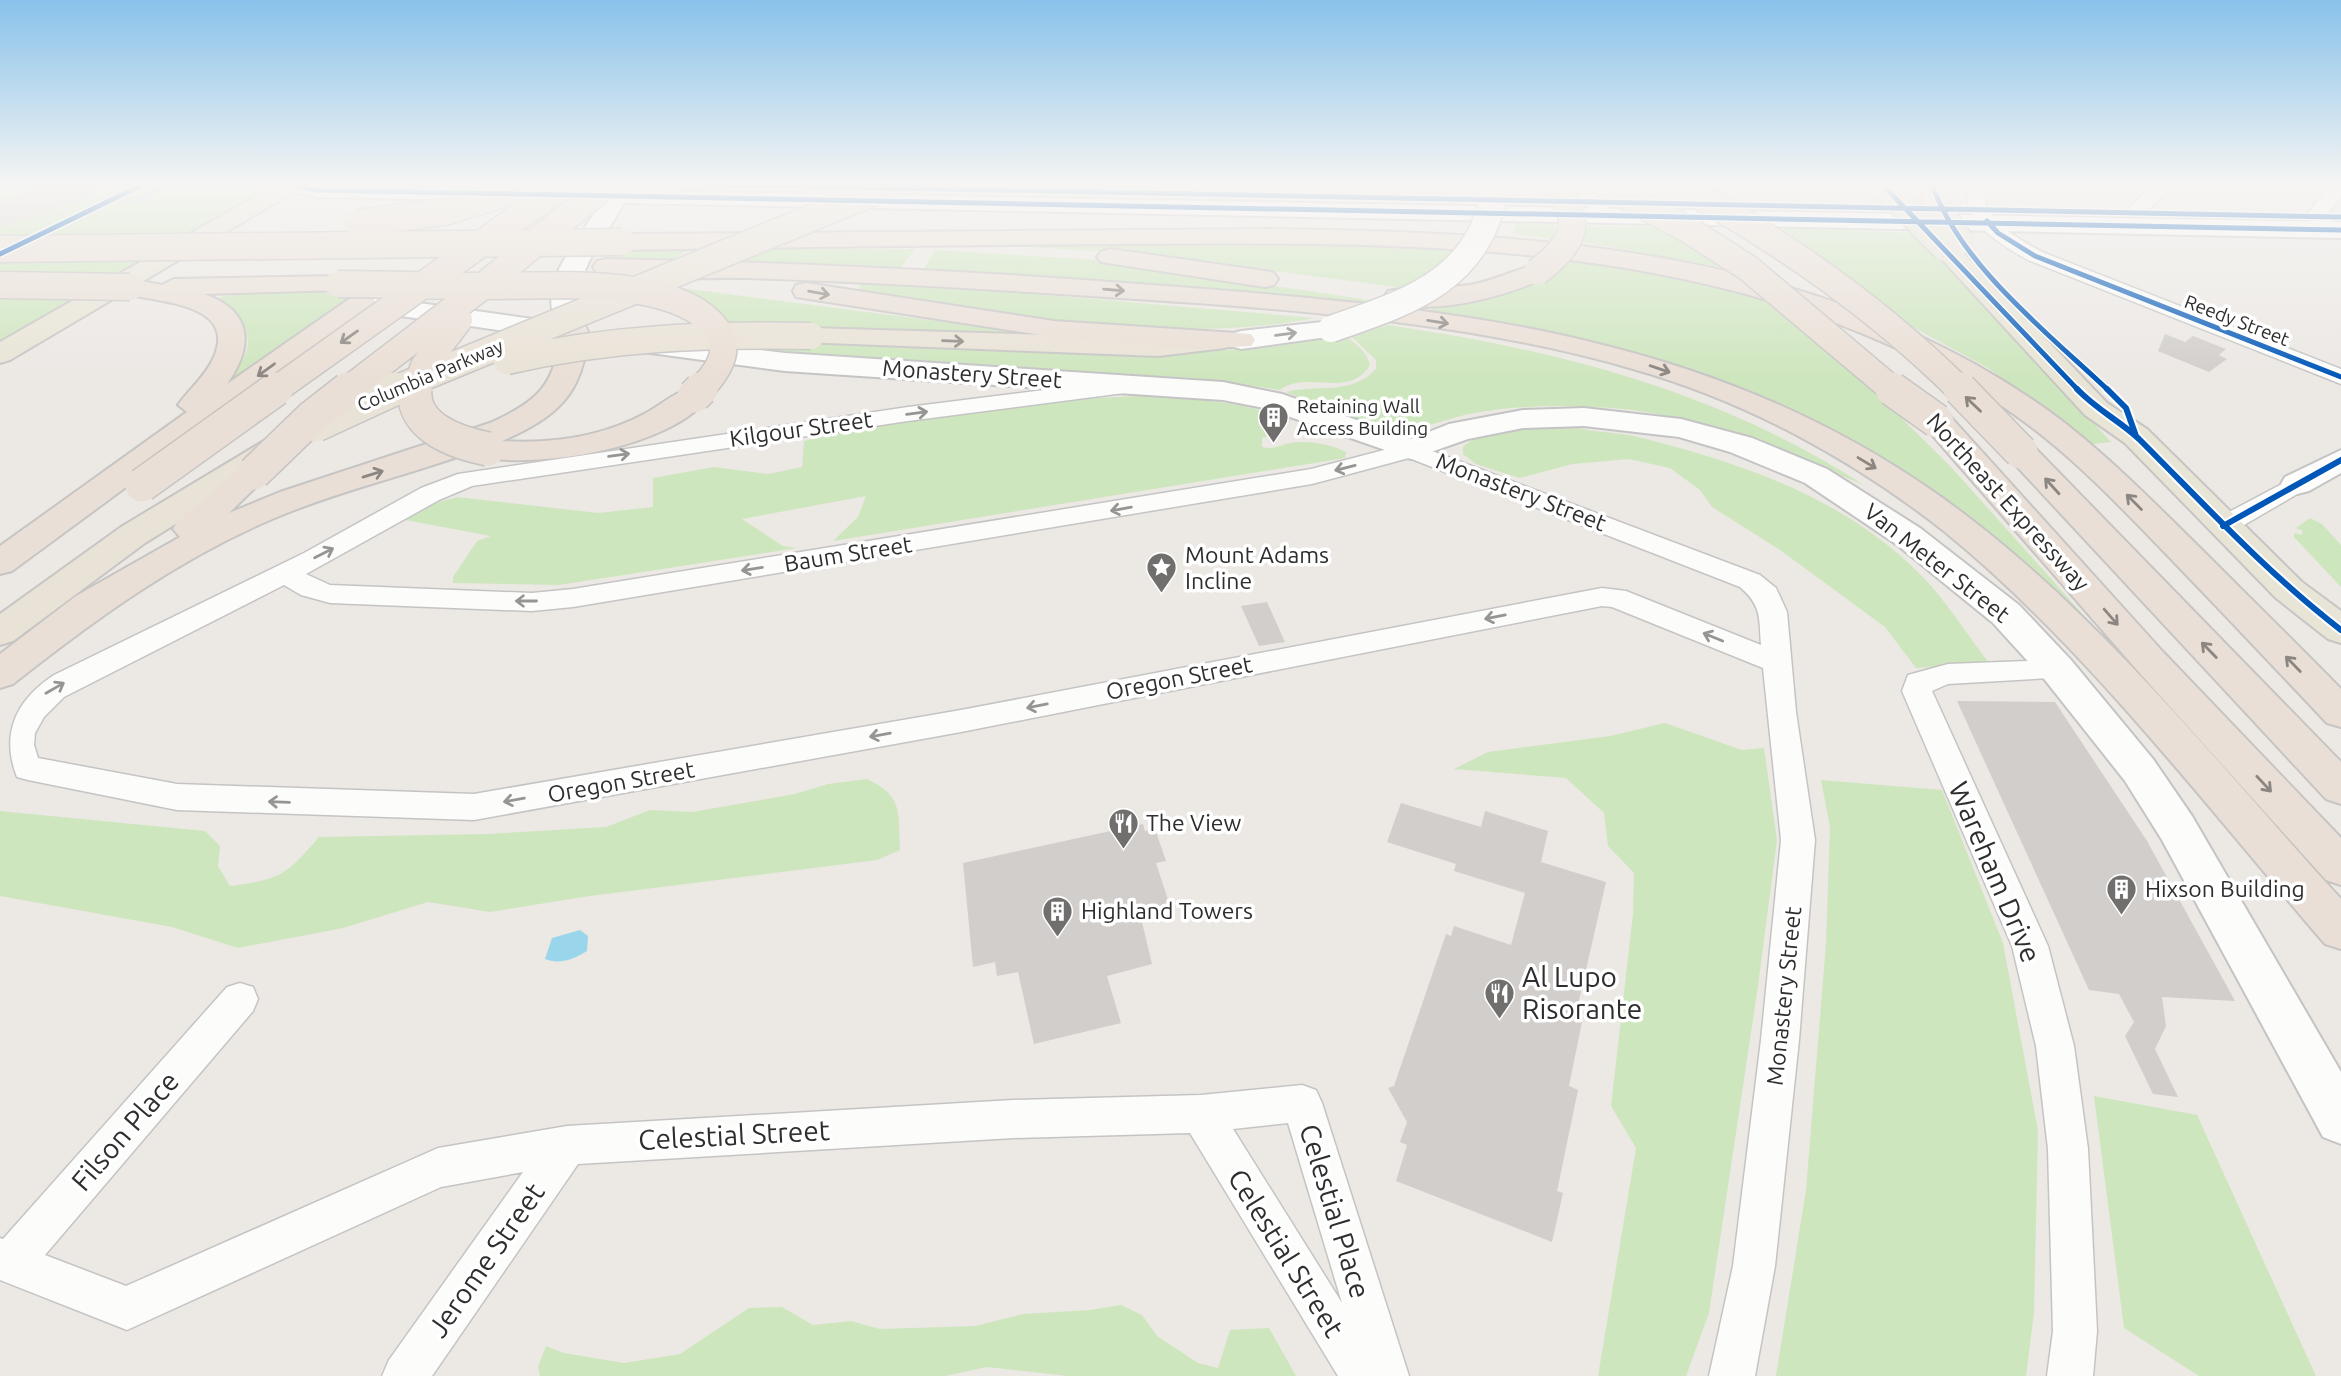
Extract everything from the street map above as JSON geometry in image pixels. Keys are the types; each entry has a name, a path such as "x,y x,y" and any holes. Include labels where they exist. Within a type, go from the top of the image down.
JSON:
{"highway":[{"path":"0,564 132,480 477,248"},
{"path":"0,674 64,604 206,517 312,417 529,248"},
{"name":"Columbia Parkway","path":"0,632 64,604 198,493 316,425 385,393 738,248"},
{"path":"974,248 1083,254 1385,297 1427,298 1475,293 1519,281 1557,258 1563,248"},
{"path":"1558,248 1733,279 1803,298 1941,357 2003,394 2049,426 2097,466 2341,713"},
{"name":"Northeast Expressway","path":"1714,248 1766,282 1898,397 1937,421 2150,661 2341,867"},
{"name":"Northeast Expressway","path":"1788,248 1839,284 1913,345 2021,452 2341,788"},
{"path":"0,267 606,267 895,274 1297,304 1449,323 1605,352 1738,398 1840,447 1922,499 1969,534 2068,624 2341,930"},
{"path":"606,267 812,292 1054,329 1193,340 1241,340"},
{"path":"0,285 130,287 338,284 525,286 653,294 690,304 710,317 719,328 723,346 721,362 709,382 694,397 659,419 601,441 484,462 454,439 430,426 421,414 414,394 417,379 430,357 487,283"},
{"path":"130,287 195,300 216,311 227,322 234,338 233,354 220,375 132,480"},
{"path":"0,587 328,324 362,303"},
{"path":"561,386 572,359 574,332"},
{"path":"316,425 455,376 547,352 606,342 682,335 811,336 1158,347 1241,340"},
{"path":"64,604 238,521 303,496 498,432 542,407 561,386 603,358 636,350 668,348"},
{"path":"2238,814 2341,958"}],"main road":[{"path":"0,354 184,248"},
{"path":"362,303 461,248"},
{"path":"574,332 566,314 563,297 586,248"},
{"path":"1241,340 1331,329 1402,303 1460,265 1473,248"},
{"path":"1955,248 2096,408 2136,436 2289,590 2341,630"},
{"name":"Monastery Street","path":"362,303 574,332 668,348 785,362 911,369 1124,387 1190,388 1251,395 1410,450"},
{"name":"Van Meter Street","path":"1410,450 1477,426 1523,419 1564,416 1643,421 1681,428 1741,445 1834,485 1908,536 2006,614 2058,670 2159,799 2341,1120"},
{"path":"2297,484 2341,460"},
{"path":"2289,590 2341,659"}],"street":[{"name":"Reedy Street","path":"2020,248 2048,262 2341,377"},
{"name":"Kilgour Street","path":"484,462 1124,387"},
{"name":"Baum Street","path":"285,573 305,586 330,594 532,602 573,598 1312,476 1410,450"},
{"name":"Monastery Street","path":"1410,450 1750,581 1761,590 1771,605 1798,840 1798,861 1754,1266 1732,1376"},
{"name":"Oregon Street","path":"484,462 285,573 37,698 10,726 7,744 9,752 28,768 139,792 177,797 474,807 961,720 1602,597 1616,598 1776,662"},
{"path":"2223,526 2297,484"},
{"name":"Wareham Drive","path":"2058,670 1948,674 1918,682 1917,691 2030,946 2055,1046 2068,1149 2075,1331 2070,1376"},
{"name":"Filson Place","path":"5,1261 240,999"},
{"name":"Celestial Place","path":"1201,1114 1302,1104 1387,1376"},
{"name":"Celestial Street","path":"5,1261 127,1308 438,1168 566,1145 1023,1119 1201,1114 1305,1287 1364,1376"},
{"name":"Jerome Street","path":"405,1376 566,1145"}],"green space":[{"path":"0,248 166,248 0,342"},
{"path":"1047,248 1460,248 1439,267 1406,288 1148,255"},
{"path":"1616,248 1703,248 1736,270"},
{"path":"1809,248 1932,248 2111,442 2093,444 1988,368 1913,327"},
{"path":"765,249 915,249 900,269 737,262"},
{"path":"690,250 671,260 614,259 620,251"},
{"path":"935,250 1098,260 1376,301 1366,305 923,270"},
{"path":"1573,257 1768,295 1849,366 1951,467 2087,619 2018,557 1945,499 1840,433 1784,406 1728,383 1611,346 1430,310 1447,303 1529,285 1553,273"},
{"path":"862,284 1011,292 1315,318 1258,326 1143,328 1028,317 857,292"},
{"path":"681,288 1084,340 730,326 707,302 675,291"},
{"path":"249,293 371,293 218,395 239,367 248,344 242,322 219,297"},
{"path":"1388,325 1514,347 1635,379 1752,424 1809,452 1864,485 1733,434 1632,410 1580,406 1516,408 1485,411 1415,428 1396,429 1354,419 1286,392 1345,386 1366,377 1376,369 1376,360 1351,336"},
{"path":"1342,334 1366,355 1370,365 1361,375 1351,381 1302,382 1280,390 1196,378 800,356 736,349 732,341 1197,352 1277,346"},
{"path":"1157,395 1225,403 1275,414 1291,420 1274,434 1262,438 1262,447 1273,448 1297,442 1319,443 1346,452 1345,458 833,541 858,517 866,496 742,519 783,546 797,548 559,585 453,583 453,577 477,541 491,536 405,520 436,503 457,497 598,513 653,507 653,478 714,467 768,474 802,467 804,441 861,427 1097,398"},
{"path":"1574,427 1634,436 1722,461 1799,491 1835,510 1902,557 1932,587 1990,664 1916,668 1885,627 1780,550 1712,507 1700,490 1670,468 1629,459 1573,464 1519,478 1476,464 1463,454 1463,447 1472,440 1500,432"},
{"path":"2310,518 2322,524 2341,545 2341,587 2294,537 2294,533 2301,535 2303,531 2296,528"},
{"path":"1665,723 1742,750 1764,748 1777,840 1709,1313 1686,1376 1598,1376 1636,1148 1611,1106 1633,914 1634,873 1608,846 1604,813 1566,778 1454,769 1488,752 1610,736"},
{"path":"867,779 887,792 897,807 900,850 877,860 590,896 490,912 428,902 343,928 238,948 172,927 0,896 0,811 205,831 220,846 218,866 230,886 261,881 281,874 319,837 487,834 606,827 650,810 692,812 795,794 828,784"},
{"path":"1821,780 1942,790 2003,943 2038,1131 2034,1313 2026,1376 1776,1376 1806,1190 1826,943 1830,827"},
{"path":"2094,1096 2197,1115 2316,1376 2199,1376 2124,1328"},
{"path":"1121,1305 1142,1315 1157,1336 1198,1363 1218,1368 1230,1330 1269,1328 1296,1376 1068,1376 987,1367 945,1376 540,1376 538,1367 546,1346 564,1353 624,1363 680,1354 749,1308 782,1307 813,1325 851,1321 880,1329 975,1326 1023,1314 1090,1310"}],"water":[{"path":"580,930 588,936 587,951 567,960 545,959 552,938"}],"building":[{"path":"2165,334 2185,342 2193,336 2226,349 2219,355 2227,359 2209,372 2158,351"},
{"path":"1267,602 1285,642 1259,646 1241,606"},
{"name":"Hixson Building","path":"1957,701 2055,702 2147,841 2235,1001 2162,997 2166,1026 2155,1049 2178,1097 2153,1094 2125,1036 2134,1022 2119,994 2089,990"},
{"name":"Al Lupo Risorante","path":"1401,803 1481,827 1485,811 1548,831 1541,862 1606,882 1577,1009 1584,1012 1569,1086 1578,1090 1557,1191 1563,1193 1552,1242 1396,1181 1407,1145 1400,1142 1407,1122 1388,1088 1394,1086 1446,934 1451,936 1454,926 1511,945 1525,893 1454,871 1456,864 1387,842"},
{"name":"Highland Towers","path":"1143,824 1145,831 1155,829 1166,861 1156,863 1170,906 1140,914 1152,964 1107,976 1121,1023 1034,1044 1018,972 997,976 995,962 973,967 963,863"}],"cycle path":[{"path":"0,254 12,248"},
{"path":"1943,248 2096,409 2136,436 2289,590 2341,630"},
{"path":"1969,248 2014,300 2126,408 2136,436"},
{"path":"2022,248 2035,256 2341,377"},
{"path":"2223,526 2341,460"}],"place":[{"name":"Retaining Wall Access Building","path":"1274,444"},
{"name":"Mount Adams Incline","path":"1162,595"},
{"name":"The View","path":"1123,850"},
{"name":"Hixson Building","path":"2122,916"},
{"name":"Highland Towers","path":"1058,938"},
{"name":"Al Lupo Risorante","path":"1499,1020"}]}
